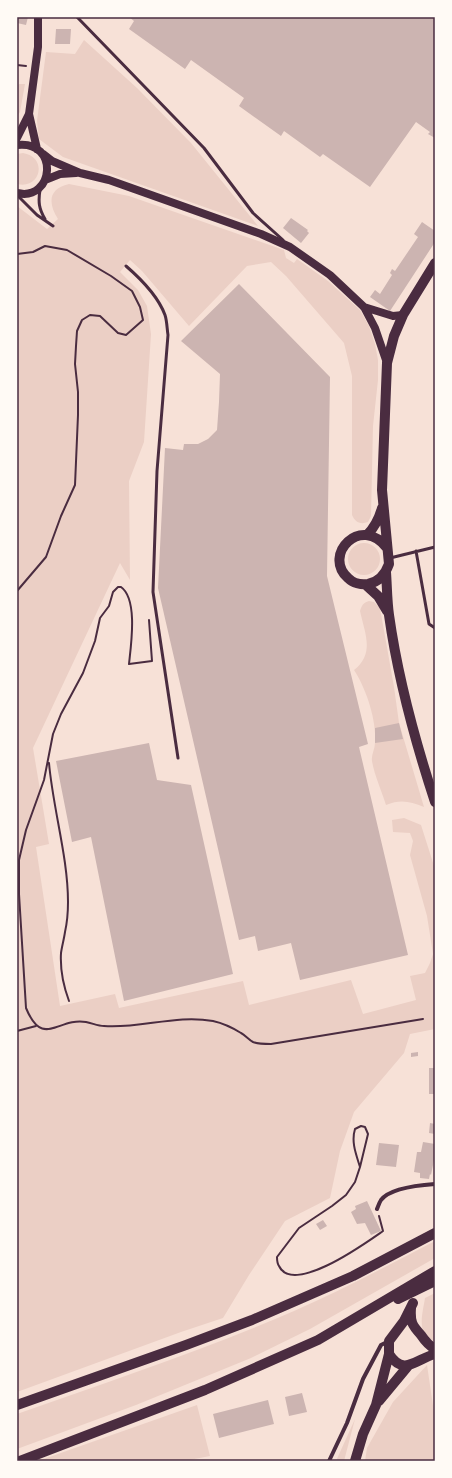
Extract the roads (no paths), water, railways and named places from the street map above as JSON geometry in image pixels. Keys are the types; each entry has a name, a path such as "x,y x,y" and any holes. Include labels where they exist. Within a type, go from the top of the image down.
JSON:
{"main road":[{"path":"17,138 29,114 38,46 38,17"},
{"path":"29,114 40,152 48,167 43,183"},
{"path":"17,145 24,144 40,152 52,161 80,173 109,180 261,234 290,247 330,275 364,307 375,328 387,363"},
{"path":"17,194 28,193 60,174 80,173"},
{"path":"388,553 382,542 375,537 359,535 351,538 345,544 339,559 344,574 355,583 366,584 374,582 381,578 386,572 389,564 388,553 383,502 383,460 387,363 394,336 403,315 435,263"},
{"path":"364,307 393,316 403,315"},
{"path":"367,535 373,530 377,522 383,502"},
{"path":"386,572 389,615 406,705 419,753 435,802"},
{"path":"366,584 378,596 389,615"},
{"path":"417,1242 435,1229"},
{"path":"17,1405 186,1346 252,1320 353,1276 435,1233"},
{"path":"20,1461 206,1390 318,1340 435,1271"},
{"path":"352,1319 415,1292 435,1281"},
{"path":"355,1461 363,1434 376,1406 389,1354 389,1341 412,1306 410,1317 416,1331 435,1349"},
{"path":"397,1331 410,1329 416,1331"},
{"path":"419,1361 425,1352 424,1340"},
{"path":"389,1354 397,1363 408,1366"},
{"path":"376,1406 408,1366 435,1354"}],"street":[{"path":"377,1209 381,1200 394,1192 420,1185 435,1184"},
{"path":"329,1461 347,1423 363,1379 381,1345 389,1341"}],"lane":[{"path":"77,17 204,148 253,213 290,247"},
{"path":"43,183 38,200 40,211 46,221"},
{"path":"17,194 37,215 53,226"},
{"path":"126,266 144,282 158,301 166,316 167,358 157,471 154,592 178,758"},
{"path":"388,553 416,551 435,547"},
{"path":"416,551 429,624 435,628"}]}
